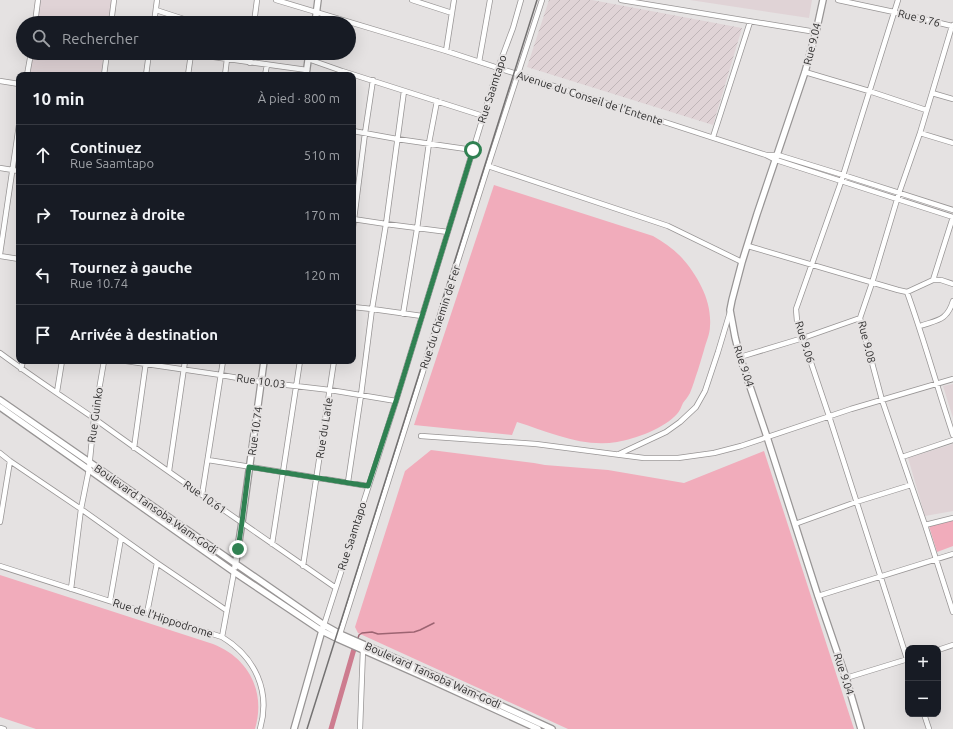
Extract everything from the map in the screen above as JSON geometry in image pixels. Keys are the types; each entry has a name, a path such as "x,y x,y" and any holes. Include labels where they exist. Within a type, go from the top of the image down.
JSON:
{"main road":[{"path":"316,16 318,0"},
{"name":"Rue 9.04","path":"823,0 805,72 757,214 742,262 730,310 740,357 862,729"},
{"path":"307,72 309,60"},
{"name":"Rue 10.74","path":"234,572 264,364"},
{"name":"Boulevard Tansoba Wam-Godi","path":"0,400 235,564 336,638 538,729"},
{"name":"Boulevard Tansoba Wam-Godi","path":"0,407 234,572 323,628 465,689 552,729"},
{"name":"Rue Saamtapo","path":"294,729 323,628"}],"street":[{"path":"36,16 38,0"},
{"path":"112,16 114,0"},
{"path":"155,16 157,0"},
{"path":"255,16 257,0"},
{"name":"Avenue du Conseil de l'Entente","path":"276,0 326,16"},
{"path":"416,0 452,13"},
{"path":"446,51 454,0"},
{"path":"479,62 490,0"},
{"name":"Rue Saamtapo","path":"323,628 396,401 498,68 513,28 521,0"},
{"name":"Rue du Chemin de Fer","path":"340,634 542,0"},
{"path":"621,0 816,32"},
{"name":"Rue 9.76","path":"838,0 953,26"},
{"name":"Rue 9.06","path":"898,0 843,175 796,309 803,338 905,651"},
{"path":"156,10 174,16"},
{"path":"713,137 750,22"},
{"name":"Avenue du Conseil de l'Entente","path":"356,25 446,51 766,155 843,175 953,210"},
{"name":"Rue 9.08","path":"953,26 926,110 920,134 860,318 882,400 925,524 953,612"},
{"path":"28,72 30,60"},
{"path":"104,72 106,60"},
{"path":"146,72 148,60"},
{"path":"188,72 190,60"},
{"path":"225,72 227,60"},
{"path":"233,60 302,72"},
{"path":"317,60 340,72"},
{"path":"266,72 267,65"},
{"path":"805,72 926,110"},
{"path":"356,76 373,80 483,116"},
{"path":"0,80 16,83"},
{"path":"356,203 373,80"},
{"path":"348,482 404,91"},
{"path":"932,93 953,99"},
{"path":"403,314 429,143 437,101"},
{"path":"356,132 473,150"},
{"path":"920,134 953,143"},
{"path":"16,144 0,255 16,258"},
{"name":"Avenue du Conseil de l'Entente","path":"777,158 840,182 953,217"},
{"path":"488,166 668,226 742,262"},
{"path":"0,168 16,171"},
{"path":"933,280 953,217"},
{"path":"356,219 417,229 448,232"},
{"path":"748,246 907,292 933,280 941,280 953,284"},
{"path":"907,292 920,326 936,383 953,435"},
{"path":"920,326 945,317 953,300"},
{"path":"356,307 422,316"},
{"path":"617,454 666,432 680,422 696,407 705,391 730,310"},
{"path":"740,357 803,338 860,318"},
{"name":"Rue 10.61","path":"0,353 336,588"},
{"path":"21,369 22,364"},
{"path":"57,392 62,364"},
{"name":"Rue Guinko","path":"71,589 81,509 89,469 94,419 103,364"},
{"path":"134,448 146,364"},
{"name":"Rue 10.03","path":"157,364 261,382 330,390 396,401"},
{"path":"169,471 184,364"},
{"path":"202,495 223,364"},
{"path":"272,544 300,364"},
{"name":"Rue du Larle","path":"303,566 334,364"},
{"path":"421,436 536,444 644,458 678,458 714,453 741,446 857,407 953,379"},
{"path":"902,457 953,440"},
{"path":"0,454 226,610"},
{"path":"208,460 368,486"},
{"path":"0,522 10,461"},
{"path":"795,524 856,502 911,485"},
{"path":"925,524 953,518"},
{"path":"110,601 121,538"},
{"path":"818,596 953,554"},
{"path":"148,613 157,563"},
{"name":"Rue de l'Hippodrome","path":"0,566 222,637 235,645 250,662 258,676 264,705 260,729"},
{"path":"222,637 234,572"},
{"path":"941,649 953,645"},
{"path":"360,729 363,649"},
{"path":"846,678 905,661"},
{"path":"925,717 929,729"},
{"path":"0,728 4,729"}],"shaded area":[{"path":"40,0 112,0 109,16 37,16"},
{"path":"549,0 592,0 742,28 713,125 527,67"},
{"path":"690,0 812,0 809,18"},
{"path":"31,60 103,60 101,72 29,72"},
{"path":"494,185 653,236 676,252 688,265 703,289 709,307 710,329 690,393 679,412 672,419 641,436 624,441 604,443 592,443 566,438 517,422 512,435 414,425"},
{"path":"953,384 953,418 943,386"},
{"path":"953,444 953,511 925,516 908,458"},
{"path":"431,450 545,465 608,470 684,483 764,451 854,729 568,729 358,633 355,627 405,471"},
{"path":"953,519 953,546 937,552 928,523"},
{"path":"0,575 213,644 226,650 245,667 252,678 258,702 258,715 255,729 36,729 0,717"}],"waterway":[{"path":"358,638 362,633 372,632 378,634 414,632 434,623"},
{"path":"331,729 354,649"}],"railway":[{"path":"307,729 537,0"}],"route":[{"path":"238,549 249,467 368,486 396,401 473,150"}]}
